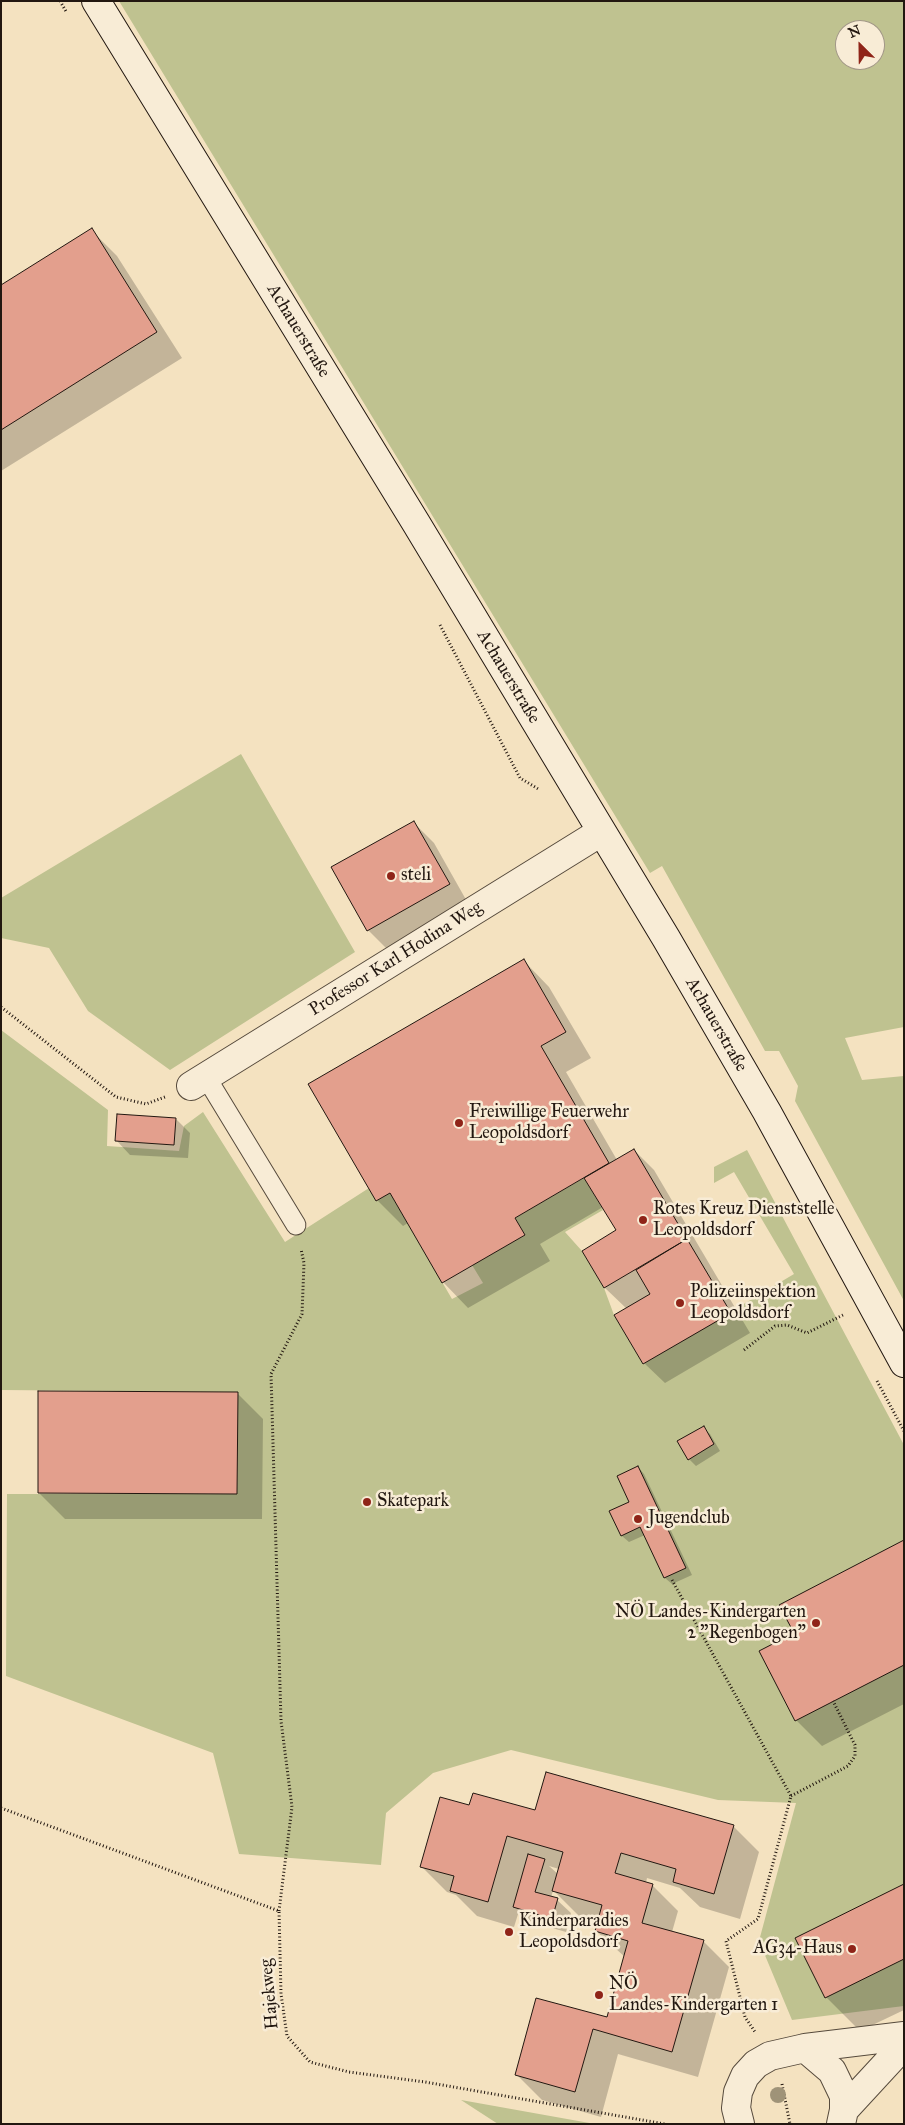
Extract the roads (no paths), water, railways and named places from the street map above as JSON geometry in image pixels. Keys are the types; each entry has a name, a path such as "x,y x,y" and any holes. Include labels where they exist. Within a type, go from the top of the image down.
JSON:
{"street":[{"name":"Achauerstraße","path":"96,1 601,832 767,1112 904,1363"},
{"name":"Professor Karl Hodina Weg","path":"198,1081 601,832"},
{"path":"740,2124 736,2108 738,2092 745,2076 756,2064 770,2056 805,2048 904,2036"},
{"path":"843,2117 904,2045"},
{"path":"805,2048 832,2071 844,2096 843,2117"}],"lane":[{"path":"198,1081 296,1226"}],"place":[{"name":"steli","path":"391,876"},
{"name":"Freiwillige Feuerwehr Leopoldsdorf","path":"459,1123"},
{"name":"Rotes Kreuz Dienststelle Leopoldsdorf","path":"643,1220"},
{"name":"Polizeiinspektion Leopoldsdorf","path":"680,1303"},
{"name":"Skatepark","path":"367,1502"},
{"name":"Jugendclub","path":"638,1519"},
{"name":"NÖ Landes-Kindergarten 2 \"Regenbogen\"","path":"816,1623"},
{"name":"Kinderparadies Leopoldsdorf","path":"509,1932"},
{"name":"AG34-Haus","path":"852,1949"},
{"name":"NÖ Landes-Kindergarten 1","path":"599,1995"}]}
